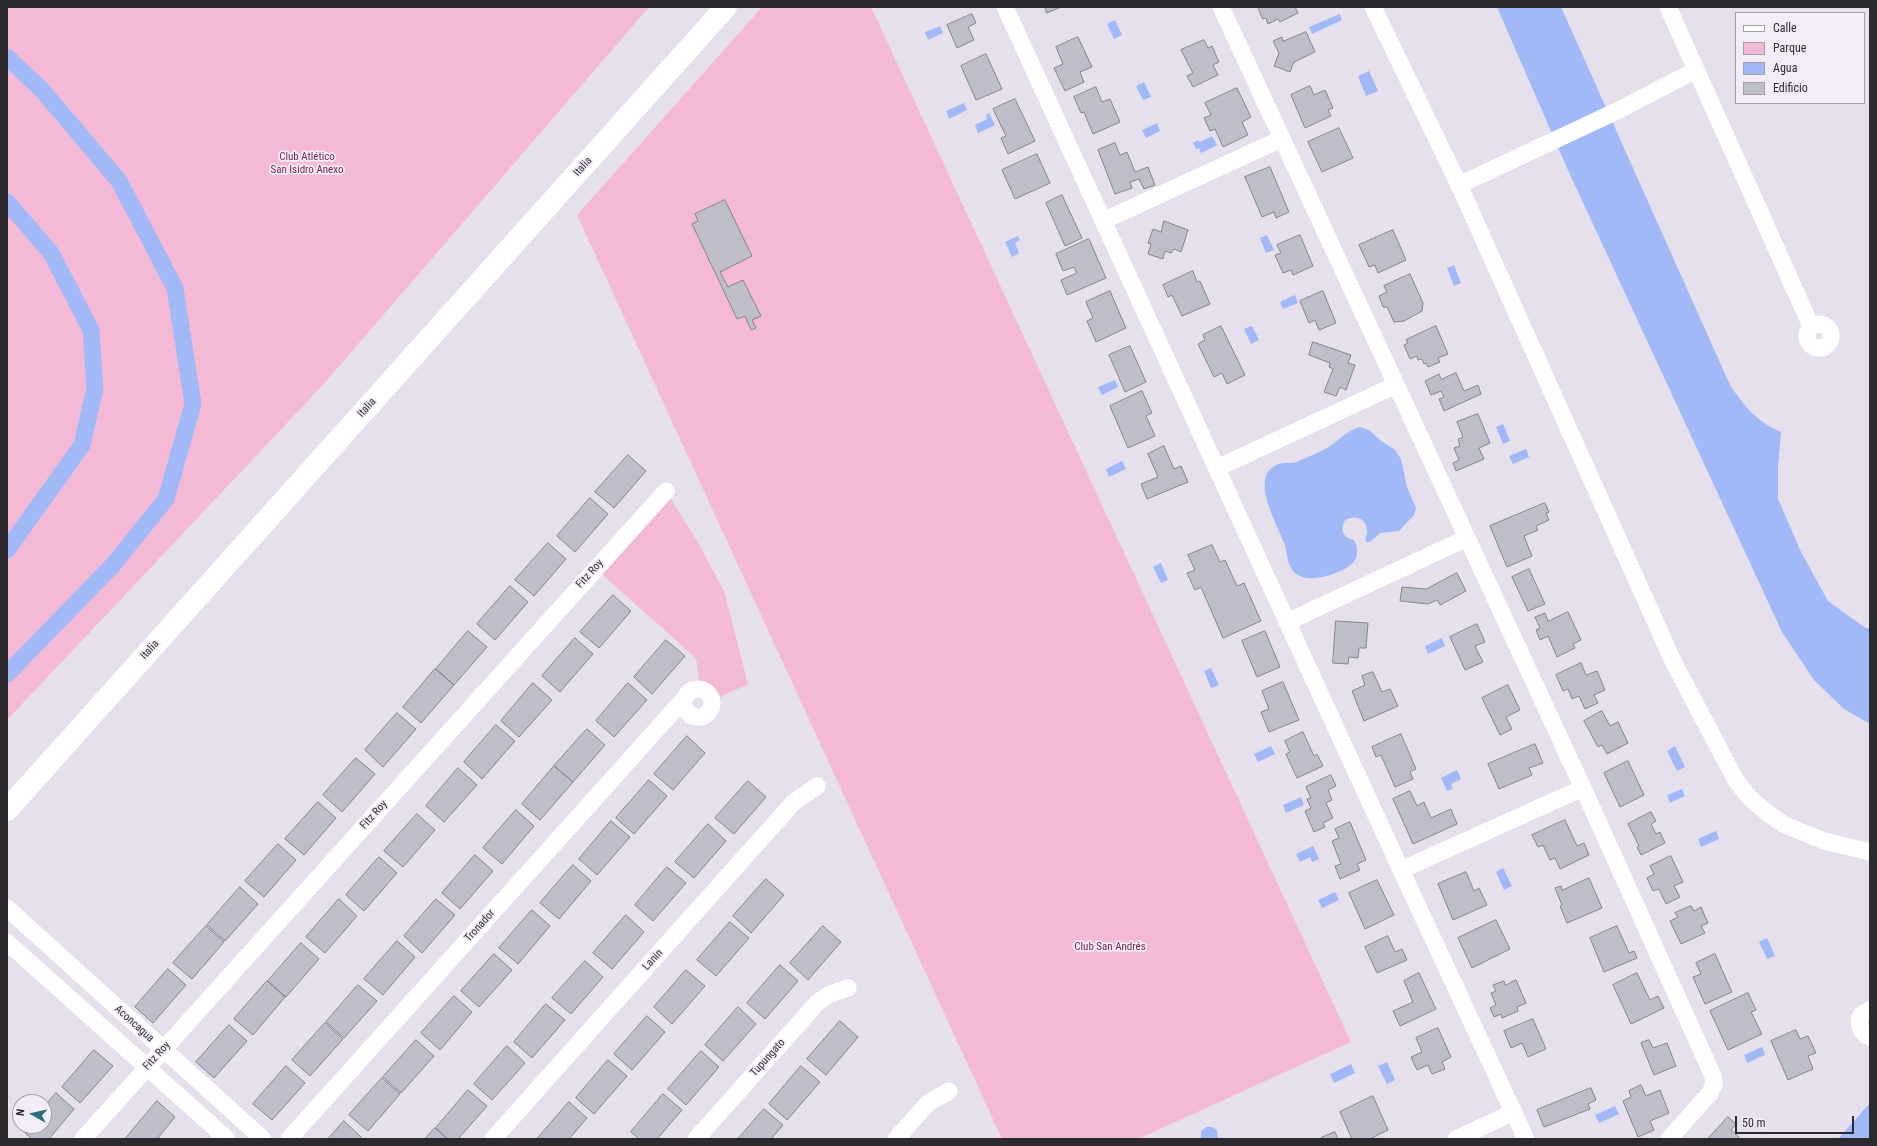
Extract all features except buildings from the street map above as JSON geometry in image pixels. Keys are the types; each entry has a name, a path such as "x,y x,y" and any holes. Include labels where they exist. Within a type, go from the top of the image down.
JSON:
{"street":[{"name":"Italia","path":"7,810 726,7"},
{"path":"1005,7 1526,1139"},
{"path":"1221,7 1583,788 1713,1076 1714,1084 1710,1093 1669,1139"},
{"path":"1373,7 1459,185 1674,660 1735,779 1749,797 1766,812 1785,825 1824,841 1870,852"},
{"path":"1668,7 1811,326"},
{"path":"1459,185 1617,111 1696,70"},
{"path":"1103,220 1281,139"},
{"path":"1217,468 1396,385"},
{"name":"Fitz Roy","path":"83,1139 666,491"},
{"path":"1287,622 1467,538"},
{"name":"Tronador","path":"289,1139 670,714 685,698 690,690 700,688 708,692 713,700 711,709 704,716 695,717 680,712 670,714"},
{"path":"685,698 685,707 690,715"},
{"name":"Lanin","path":"494,1139 793,803 817,786"},
{"path":"1401,870 1583,788"},
{"name":"Aconcagua","path":"7,908 263,1139"},
{"path":"7,942 227,1139"},
{"path":"80,1007 95,988"},
{"name":"Tupungato","path":"696,1139 818,1002 830,994 848,988"},
{"path":"1870,1010 1861,1015 1859,1024 1863,1033 1870,1037"},
{"path":"896,1139 928,1103 949,1091"},
{"path":"1456,1139 1514,1112"}],"green space":[{"name":"Club Atlético San Isidro Anexo","path":"7,7 649,7 322,386 7,720"},
{"name":"Club San Andrés","path":"762,7 871,7 1351,1042 1138,1139 1002,1139 577,215"},
{"path":"666,491 697,541 724,591 748,684 713,700 708,692 700,688 696,658 595,568"}],"water":[{"path":"1497,7 1561,7 1730,385 1752,413 1772,428 1781,432 1778,467 1778,499 1801,552 1828,601 1864,627 1870,629 1870,724 1844,709 1814,680 1782,632 1567,168"},
{"path":"1340,14 1342,20 1312,34 1309,27"},
{"path":"1115,20 1122,35 1114,39 1107,24"},
{"path":"940,26 943,33 928,40 925,32"},
{"path":"1369,71 1378,91 1366,96 1358,76"},
{"path":"1144,82 1151,97 1143,100 1136,86"},
{"path":"964,103 967,110 949,119 946,111"},
{"path":"989,113 995,125 978,133 975,125 987,119 986,115"},
{"path":"1157,123 1160,131 1146,138 1142,130"},
{"path":"1212,136 1217,145 1201,153 1199,148 1196,149 1193,143 1198,140 1200,142"},
{"path":"1267,235 1274,250 1266,253 1260,238"},
{"path":"1018,236 1020,240 1015,243 1019,253 1012,257 1005,242"},
{"path":"1454,265 1461,283 1454,286 1447,268"},
{"path":"1295,295 1298,303 1283,309 1280,302"},
{"path":"1252,326 1259,340 1251,344 1244,329"},
{"path":"1115,380 1118,387 1102,395 1098,387"},
{"path":"1503,424 1510,441 1503,444 1496,427"},
{"path":"1360,427 1369,430 1380,440 1395,450 1401,459 1407,487 1416,508 1414,515 1399,531 1380,533 1370,542 1366,542 1365,539 1367,530 1364,522 1359,518 1348,518 1345,520 1342,530 1347,537 1355,542 1357,553 1355,560 1345,569 1330,575 1313,578 1300,576 1295,573 1290,565 1285,545 1270,511 1265,488 1266,478 1270,469 1279,464 1295,463 1302,460 1325,449 1349,432"},
{"path":"1526,449 1529,457 1513,464 1509,456"},
{"path":"1122,461 1126,469 1109,477 1106,469"},
{"path":"1161,563 1168,580 1161,583 1153,567"},
{"path":"1442,638 1445,646 1428,654 1425,646"},
{"path":"1211,668 1219,685 1211,688 1204,671"},
{"path":"1271,746 1275,754 1258,762 1254,754"},
{"path":"1675,746 1685,767 1677,771 1667,751"},
{"path":"1457,770 1461,779 1451,784 1453,789 1447,791 1441,778"},
{"path":"1682,789 1685,796 1670,803 1667,795"},
{"path":"1301,797 1304,805 1286,813 1283,805"},
{"path":"1716,831 1719,839 1701,847 1698,839"},
{"path":"1313,846 1319,859 1312,862 1310,857 1300,862 1296,854"},
{"path":"1503,868 1512,886 1504,890 1496,872"},
{"path":"1335,892 1339,900 1322,908 1318,900"},
{"path":"1767,938 1775,956 1767,959 1759,942"},
{"path":"1762,1047 1765,1055 1747,1063 1744,1055"},
{"path":"1387,1062 1395,1080 1387,1084 1378,1066"},
{"path":"1351,1064 1355,1073 1334,1083 1330,1074"},
{"path":"1870,1103 1870,1139 1838,1139"},
{"path":"1615,1106 1619,1114 1599,1123 1595,1115"},
{"path":"1206,1127 1212,1127 1217,1130 1218,1139 1201,1139 1201,1131"}],"waterway":[{"path":"7,57 42,90 119,181 175,288 193,404 166,499 113,565 7,674"},
{"path":"7,202 51,253 91,330 95,388 82,445 7,550"}]}
